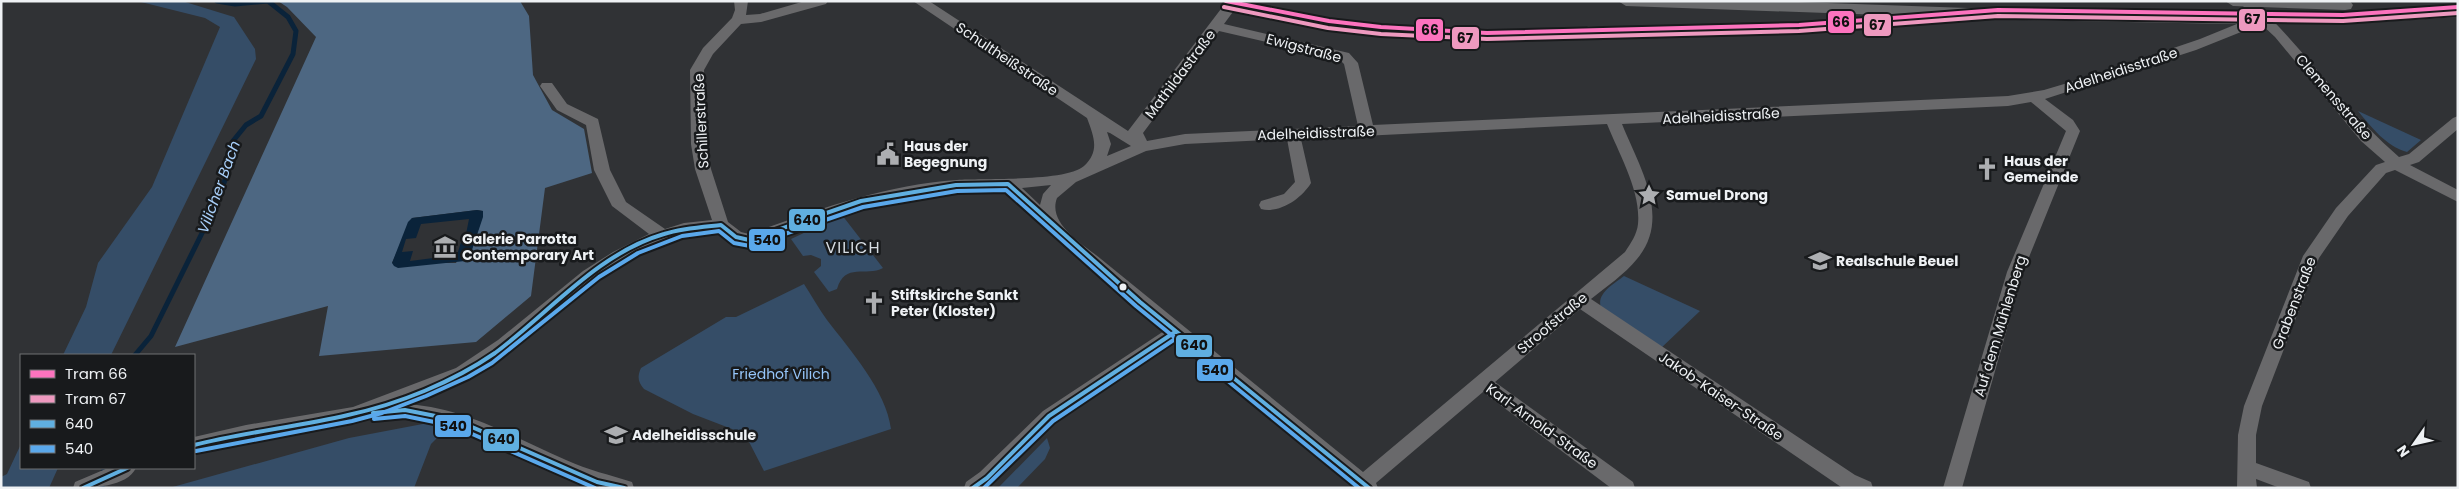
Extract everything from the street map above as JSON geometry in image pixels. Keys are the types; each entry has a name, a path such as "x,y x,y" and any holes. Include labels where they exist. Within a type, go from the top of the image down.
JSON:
{"main road":[{"path":"1626,1 2013,16 2261,19 2374,18 2458,12"},
{"path":"2241,2 2378,6 2429,1"}],"street":[{"path":"741,1 743,7 739,20 761,18 821,1"},
{"name":"Schultheißstraße","path":"920,1 1094,117 1143,146"},
{"name":"Mathildastraße","path":"1143,146 1135,133 1234,1"},
{"name":"Clemensstraße","path":"2241,2 2280,34 2366,137 2397,164 2458,197"},
{"name":"Adelheidisstraße","path":"721,225 736,237 749,240 861,201 956,185 1008,184 1071,178 1143,146 1185,139 2040,101 2239,30 2261,19"},
{"name":"Schillerstraße","path":"721,225 703,169 699,144 697,70 699,61 706,51 739,20"},
{"name":"Ewigstraße","path":"1216,26 1344,56 1351,63 1367,131"},
{"path":"547,86 562,107 593,122 602,170 620,206 661,235"},
{"name":"Auf dem Mühlenberg","path":"1952,488 2015,272 2073,131 2068,123 2040,101"},
{"path":"1087,170 1102,156 1104,144 1094,117"},
{"name":"Stroofstraße","path":"1366,485 1482,382 1631,256 1642,240 1646,224 1645,205 1613,121"},
{"name":"Grabenstraße","path":"2247,488 2247,435 2253,406 2311,256 2342,212 2381,169 2414,158 2458,121"},
{"path":"1267,205 1290,198 1303,183 1293,134"},
{"path":"1052,228 1046,204 1051,193 1071,178"},
{"path":"1008,184 1052,228 1175,332 1366,485"},
{"path":"351,415 425,388 473,367 599,266 633,246 661,235 721,225"},
{"name":"Jakob-Kaiser-Straße","path":"1579,300 1848,481 1864,488"},
{"path":"973,488 987,478 1044,420 1175,332"},
{"name":"Karl-Arnold-Straße","path":"1482,382 1626,488"},
{"path":"425,388 420,404 427,413"},
{"path":"195,445 254,430 351,415 404,410 456,420 597,482 625,488"},
{"path":"2246,467 2302,488"},
{"path":"83,488 122,470"}],"green space":[{"path":"137,1 182,1 234,17 255,49 256,59 111,354 63,354 86,307 98,263 152,187 220,27 205,18"},
{"path":"2358,111 2421,140 2407,152 2399,149 2380,136"},
{"path":"842,215 883,268 851,273 845,276 837,289 829,292 814,272 821,266 821,259 811,255 803,256 791,239"},
{"path":"1624,276 1700,311 1660,349 1601,308 1600,303 1603,293"},
{"name":"Friedhof Vilich","path":"804,284 824,316 875,385 888,414 891,429 764,471 745,434 693,414 644,389 640,384 639,374 641,368 726,317 736,317"},
{"path":"428,423 448,427 431,444 414,488 169,488 349,438"},
{"path":"1047,438 1050,448 1045,459 1017,488 998,488"},
{"path":"20,446 20,469 58,469 49,488 1,488 1,477 7,474"}],"shaded area":[{"path":"278,1 520,1 529,16 533,75 552,110 584,129 592,173 545,188 531,296 476,342 319,356 328,306 175,347 316,37 287,7","holes":["477,210 483,211 456,263 392,263 412,218"]},
{"path":"477,210 483,211 483,217 470,256 465,261 398,268 392,263 408,222 412,218","holes":["469,219 465,239 462,239 457,255 410,261 413,251 402,252 406,239 416,238 421,224"]}],"waterway":[{"name":"Vilicher Bach","path":"136,354 151,336 212,213 227,175 226,162 233,141 246,125 261,116 293,54 296,31 288,17 268,1 235,4 217,1"},
{"name":"Vilicher Bach","path":"102,488 104,469"}],"tram line":[{"name":"66","path":"1226,1 1329,21 1381,27 1487,33 1799,25 1998,10 2343,15 2458,7"},
{"name":"67","path":"1224,7 1328,28 1381,34 1487,39 1799,31 1998,16 2343,21 2458,13"},
{"path":"1588,27 1697,28"}],"transit line":[{"name":"640","path":"195,445 350,415 395,402 439,383 477,365 495,353 606,263 643,242 662,234 683,229 721,225 736,237 749,240 861,201 956,185 1008,184 1140,302 1369,488"},
{"name":"540","path":"196,451 352,421 397,408 440,390 476,373 492,363 599,277 618,264 659,243 686,235 719,231 734,243 750,246 863,207 957,191 1006,190 1136,306 1359,488"},
{"name":"640","path":"973,488 987,478 1049,416 1175,332"},
{"name":"540","path":"984,488 1053,421 1178,337"},
{"name":"640","path":"373,413 405,410 456,420 597,482 624,488"},
{"name":"540","path":"374,419 405,416 454,426 595,488"},
{"name":"640","path":"83,488 125,469"}],"place":[{"name":"Haus der Begegnung","path":"888,154"},
{"name":"Haus der Gemeinde","path":"1987,169"},
{"name":"Samuel Drong","path":"1649,195"},
{"name":"Galerie Parrotta Contemporary Art","path":"445,247"},
{"name":"Realschule Beuel","path":"1820,261"},
{"name":"Stiftskirche Sankt Peter (Kloster)","path":"874,303"},
{"name":"Adelheidisschule","path":"616,435"}],"district":[{"name":"VILICH","path":"853,247"}]}
